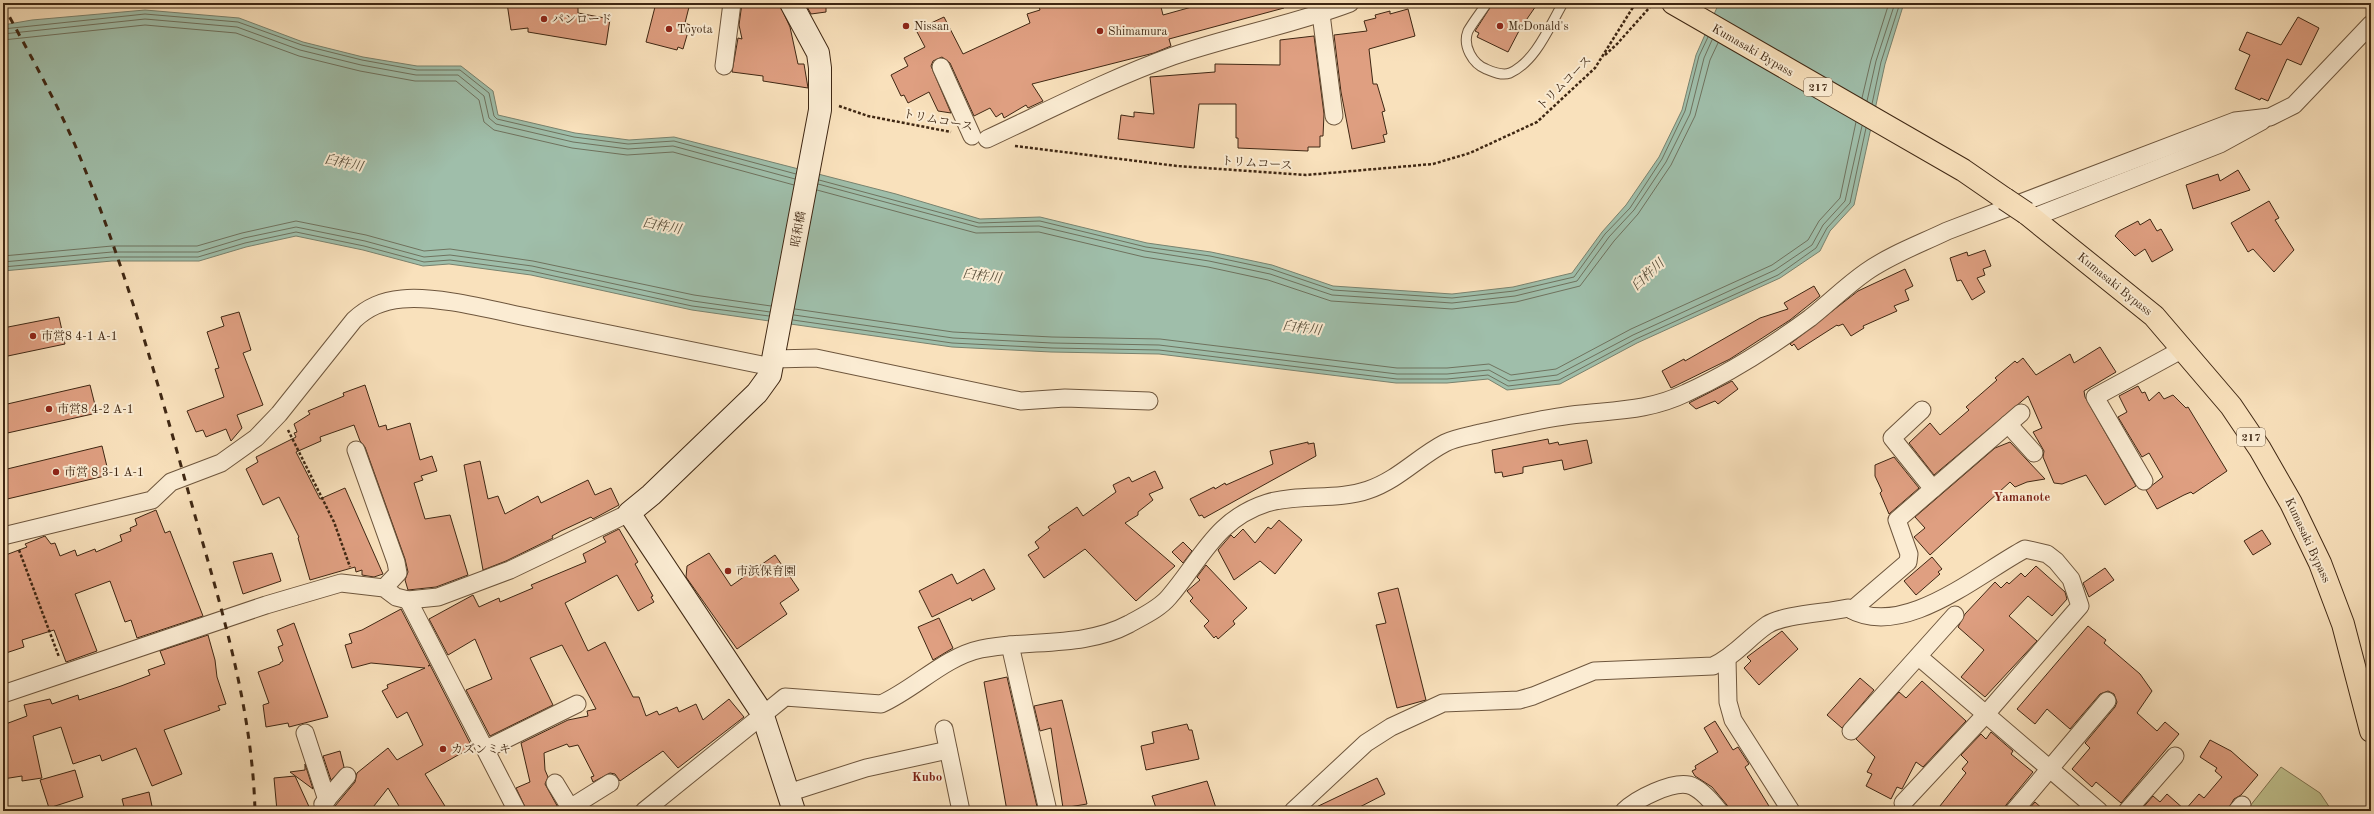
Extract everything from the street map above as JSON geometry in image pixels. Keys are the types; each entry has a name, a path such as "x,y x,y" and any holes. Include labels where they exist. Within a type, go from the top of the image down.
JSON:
{"highway":[{"name":"Kumasaki Bypass","path":"1673,3 1963,170 2029,216 2154,316 2231,406 2260,449 2294,510 2320,563 2343,624 2371,730"}],"street":[{"path":"724,66 732,3"},
{"name":"昭和橋","path":"629,513 651,495 757,393 770,375 820,105 820,68 818,53 791,3"},
{"path":"941,67 980,138 1118,78 1174,56 1321,14 1350,3"},
{"path":"1321,14 1334,116"},
{"path":"2029,216 2213,147 2294,105 2371,24"},
{"path":"647,810 762,713 785,697 881,704 894,698 956,658 979,650 1010,645 1068,641 1097,635 1125,626 1153,610 1168,599 1213,536 1234,518 1266,503 1297,497 1337,496 1365,492 1390,482 1446,443 1476,434 1579,414 1621,412 1684,395 1721,376 1785,335 1867,271 1906,250 1947,231 2235,121 2270,117"},
{"path":"8,534 152,500 170,482 221,463 240,451 279,414 326,354 366,309 381,302 403,299 428,299 774,358 816,358 1021,401 1065,398 1148,401"},
{"path":"2144,481 2095,397 2183,349"},
{"path":"1922,410 1892,438 1933,489"},
{"path":"1852,610 1908,562 1909,554 1897,520 2021,413"},
{"path":"2008,424 2034,453"},
{"path":"356,450 396,562 398,573 384,588"},
{"path":"3,694 266,605 340,583 384,588 396,597 408,600 438,597 510,570 629,513 762,713 791,802 866,768 948,750"},
{"path":"1293,811 1366,743 1391,727 1443,703 1519,700 1533,696 1594,670 1694,668 1713,666 1727,659 1768,624 1799,616 1848,608 1859,614 1879,617 1897,616 1918,610 1970,583 2000,563 2025,550 2047,554 2071,579 2080,606 1986,714 1903,803"},
{"path":"408,600 518,811"},
{"path":"1851,731 1919,657 1955,615"},
{"path":"1010,645 1048,811"},
{"path":"1919,657 2099,811"},
{"path":"1727,659 1728,702 1733,720 1791,811"},
{"path":"2014,811 2107,701"},
{"path":"486,750 577,704"},
{"path":"944,729 961,811"},
{"path":"305,733 326,805"},
{"path":"2127,811 2175,756"},
{"path":"326,805 347,776"},
{"path":"555,782 571,810 610,783"},
{"path":"1624,811 1655,793 1684,785 1696,788 1719,811"}],"lane":[{"path":"1487,3 1468,33 1469,49 1471,58 1478,66 1500,74 1509,73 1531,58 1563,3"}],"path":[{"name":"トリムコース","path":"820,105 1012,145 1177,166 1306,175 1433,164 1470,153 1537,122 1576,87 1603,56 1635,4"},
{"path":"1603,56 1617,44 1650,7"},
{"path":"279,414 334,522 350,564 351,584"},
{"path":"8,534 65,673"}],"green space":[{"path":"2281,767 2320,793 2332,811 2246,811"}],"water":[{"name":"臼杵川","path":"1719,3 1904,3 1885,64 1854,205 1830,231 1820,251 1780,278 1637,343 1560,384 1507,390 1488,379 1447,383 1396,383 1159,354 1051,352 952,347 692,310 531,275 449,264 423,266 363,250 296,236 246,247 199,261 112,261 3,271 3,25 32,20 145,10 239,18 303,42 363,57 417,66 461,66 493,91 498,115 575,133 629,140 674,137 896,194 980,219 1040,217 1147,243 1211,252 1272,265 1333,286 1452,294 1513,287 1572,273 1602,232 1626,205 1659,157 1682,110 1696,55"}],"building":[{"name":"パンロード","path":"507,3 563,3 578,6 578,13 610,19 606,45 528,32 528,28 511,30"},
{"name":"Toyota","path":"656,3 690,3 685,23 690,25 683,49 678,47 677,50 646,42"},
{"path":"742,3 779,3 790,27 798,64 804,64 808,88 763,81 763,76 732,72 738,38 742,39 739,25"},
{"path":"805,3 826,3 826,12 811,14"},
{"path":"1038,3 1160,3 1163,15 1206,3 1283,3 1284,8 1169,39 1171,46 1154,53 1032,84 1043,101 1028,108 1026,105 1004,118 1002,113 996,117 990,108 974,116 950,63 942,57 933,61 931,66 951,113 938,111 929,92 908,103 904,95 901,96 891,75 908,66 904,58 925,47 916,30 944,17 963,54 1030,23 1027,14 1040,10"},
{"name":"McDonald's","path":"1493,3 1538,3 1520,29 1508,52 1477,37 1479,33 1475,31"},
{"path":"1408,9 1415,36 1369,49 1373,84 1377,84 1385,111 1382,112 1387,134 1383,135 1385,142 1352,149 1341,92 1334,35 1367,31 1364,21 1376,18 1375,15 1390,11 1390,14"},
{"path":"2298,17 2319,28 2301,65 2287,59 2268,101 2261,98 2260,100 2235,89 2250,55 2239,50 2247,32 2281,45"},
{"path":"1314,36 1324,114 1323,136 1320,136 1320,147 1308,147 1308,151 1238,148 1238,138 1236,138 1236,104 1199,104 1194,148 1118,139 1121,115 1134,117 1134,112 1154,114 1150,77 1215,72 1215,64 1280,65 1280,40"},
{"path":"2238,170 2250,190 2193,209 2186,185 2218,174 2220,181"},
{"path":"2269,201 2279,218 2275,220 2294,250 2274,272 2253,249 2248,252 2231,223"},
{"path":"2150,219 2157,231 2161,229 2173,250 2152,262 2145,249 2135,256 2115,236 2119,231 2138,221 2140,225"},
{"path":"1985,250 1991,266 1983,269 1985,275 1977,278 1985,292 1972,300 1961,280 1957,281 1950,258 1967,252 1968,256"},
{"path":"1905,269 1913,286 1905,290 1909,300 1894,306 1897,311 1863,326 1864,328 1851,336 1843,324 1837,325 1798,350 1794,344 1792,346 1790,344 1858,291"},
{"path":"1814,286 1820,296 1790,320 1730,359 1671,388 1662,371 1684,359 1685,361 1760,318 1788,309 1784,303"},
{"path":"239,312 251,350 243,353 263,405 237,415 242,428 231,441 226,429 206,437 203,430 196,432 187,411 224,397 215,369 219,368 207,332 224,326 221,317"},
{"name":"市営8 4-1 A-1","path":"59,317 65,344 3,357 3,328"},
{"path":"2100,347 2116,372 2084,391 2085,397 2136,486 2105,505 2086,475 2062,484 2054,483 2043,457 2044,451 2033,432 2042,428 2028,396 1934,475 1909,443 1930,423 1940,435 1969,410 1966,407 1997,380 1995,378 2015,361 2017,363 2023,358 2036,375 2070,354 2074,363"},
{"path":"1732,381 1738,389 1718,404 1715,401 1696,409 1689,403"},
{"name":"市営8 4-2 A-1","path":"90,385 97,413 3,434 3,405"},
{"path":"365,385 379,427 386,425 387,430 410,423 420,460 432,456 437,471 421,476 423,480 414,483 425,519 450,515 468,575 436,587 408,590 405,580 408,572 405,559 365,447 360,441 354,425 320,437 321,441 296,452 320,499 345,488 383,574 374,577 362,575 362,570 356,572 355,567 310,580 298,538 299,537 279,497 263,505 246,469 258,462 256,457 296,437 294,433 297,432 294,424 310,414 308,411 344,396 343,393"},
{"path":"2138,386 2142,393 2145,392 2149,401 2159,392 2164,399 2173,395 2186,408 2188,407 2227,471 2193,494 2191,492 2157,509 2146,490 2163,477 2149,453 2142,457 2118,417 2127,412 2119,396"},
{"path":"1548,439 1549,444 1558,442 1559,445 1587,440 1592,463 1564,470 1562,460 1523,467 1523,473 1503,477 1502,472 1495,473 1492,450"},
{"path":"1308,442 1308,444 1314,443 1316,456 1204,518 1202,515 1199,516 1190,499 1214,487 1215,489 1225,483 1226,485 1273,464 1270,451"},
{"path":"2010,442 2045,479 2027,482 2015,487 2010,482 1930,555 1914,537 1925,528 1915,517 1995,448"},
{"name":"市営 8 3-1 A-1","path":"102,446 109,475 3,500 3,470"},
{"path":"1894,457 1919,488 1889,514 1880,493 1882,491 1875,476 1875,465"},
{"path":"480,461 488,499 498,496 505,514 538,496 541,503 588,480 595,495 611,488 619,505 593,519 591,517 561,531 552,536 553,538 506,561 483,570 464,465"},
{"path":"1155,471 1163,488 1149,494 1153,500 1138,512 1138,515 1125,523 1175,566 1136,601 1085,549 1044,578 1028,555 1039,548 1035,542 1050,530 1048,527 1077,507 1083,516 1116,492 1113,485 1129,477 1132,482"},
{"path":"156,510 165,533 170,531 203,616 137,638 131,620 125,622 110,581 75,594 97,651 66,662 54,630 22,640 24,647 3,654 3,556 27,547 25,544 45,536 51,544 55,543 60,556 75,550 77,556 95,549 96,552 122,541 120,535 131,531 130,528 137,525 135,519"},
{"path":"1279,520 1302,540 1275,574 1260,561 1234,580 1218,550 1231,535 1234,538 1243,529 1255,543 1268,527 1271,529"},
{"path":"619,529 638,562 635,564 653,596 651,597 654,602 638,611 617,575 565,603 588,651 605,642 633,697 639,697 646,716 657,711 659,715 677,707 679,712 696,704 703,720 729,699 744,717 678,768 663,751 620,781 615,774 610,773 593,782 591,777 594,776 578,745 569,747 567,744 544,753 545,770 548,777 545,784 560,811 527,811 516,788 530,782 521,743 568,720 588,716 587,711 596,709 562,645 530,658 553,705 490,736 466,690 492,679 475,639 448,655 429,619 473,595 479,607 499,598 500,602 533,588 531,585 586,562 583,554 606,542 603,537"},
{"path":"2262,530 2271,544 2253,555 2244,541"},
{"path":"1183,542 1192,551 1183,563 1172,552"},
{"path":"272,553 281,581 243,594 233,562"},
{"path":"709,553 731,586 775,555 799,590 780,603 787,614 737,649 686,577 687,566"},
{"path":"1932,557 1942,569 1938,572 1940,574 1916,595 1904,581"},
{"path":"1206,565 1247,608 1233,621 1235,624 1218,639 1216,636 1214,638 1204,626 1209,621 1190,601 1193,598 1187,591 1200,580 1197,577"},
{"path":"2036,566 2065,592 2067,599 2052,616 2028,596 2009,616 2037,641 1985,697 1961,677 1984,650 1958,627 1965,614 1995,582 2001,588 2007,582 2009,584 2021,573 2025,577"},
{"path":"2105,568 2114,580 2089,597 2083,583"},
{"path":"984,569 995,589 972,601 971,598 932,617 919,591 952,574 957,584"},
{"path":"1398,588 1426,700 1397,708 1376,625 1386,623 1378,593"},
{"path":"401,609 472,747 425,774 448,811 402,811 388,788 370,811 341,811 335,806 355,782 357,773 388,748 397,760 423,745 407,712 397,718 382,691 388,688 387,685 425,668 371,663 352,668 345,645 352,643 349,634 362,630"},
{"path":"939,618 953,648 933,660 918,627"},
{"path":"294,623 328,717 289,727 288,723 266,727 263,705 269,703 258,672 280,664 283,661 278,647 283,645 277,630"},
{"path":"2088,626 2106,640 2104,643 2140,674 2152,691 2137,713 2157,731 2165,722 2179,734 2121,803 2096,782 2092,787 2072,769 2090,748 2085,743 2115,707 2117,702 2114,694 2108,691 2100,694 2070,729 2047,709 2035,724 2017,709"},
{"path":"1782,631 1798,649 1759,685 1744,668 1751,661 1747,657"},
{"path":"208,635 215,660 217,677 226,704 218,706 220,710 164,730 182,774 152,786 136,748 102,761 100,755 73,764 61,727 33,736 42,778 22,781 22,776 3,779 3,725 27,716 24,705 50,699 52,704 78,695 79,700 150,675 148,670 165,664 160,651"},
{"path":"1007,677 1038,811 1007,811 984,682"},
{"path":"1860,678 1874,690 1842,728 1827,715"},
{"path":"1922,681 1966,721 1923,767 1916,762 1902,789 1897,787 1891,799 1866,786 1872,774 1867,772 1875,757 1856,739 1899,692 1906,698"},
{"path":"1062,700 1087,804 1063,808 1051,728 1040,731 1034,706"},
{"path":"1715,721 1733,750 1738,747 1749,764 1745,767 1772,811 1729,811 1727,805 1712,787 1695,776 1692,771 1696,769 1695,766 1718,752 1704,728"},
{"path":"1187,724 1189,730 1192,730 1199,759 1146,770 1141,746 1154,743 1152,732"},
{"path":"1991,732 2013,751 2011,754 2033,772 2006,805 2004,811 1936,811 1966,773 1962,769 1968,762 1961,755 1981,734 1986,739"},
{"path":"2210,740 2231,751 2258,775 2241,795 2234,799 2227,811 2140,811 2153,796 2160,802 2167,794 2185,810 2199,794 2204,798 2222,777 2215,771 2217,768 2200,757"},
{"path":"340,751 344,767 331,780 323,756"},
{"path":"305,764 313,789 290,772 305,770"},
{"path":"75,770 83,797 49,808 40,780"},
{"path":"295,776 311,811 277,811 274,778"},
{"path":"1377,778 1385,794 1352,811 1308,811"},
{"path":"1207,781 1217,811 1157,811 1152,796"},
{"path":"149,792 153,811 125,811 122,799"},
{"path":"2035,802 2045,811 2027,811"}],"railway":[{"path":"3,5 50,92 75,145 109,232 152,364 223,614 241,692 253,771 255,811"}],"place":[{"name":"パンロード","path":"544,19"},
{"name":"Nissan","path":"906,26"},
{"name":"McDonald's","path":"1500,26"},
{"name":"Toyota","path":"669,29"},
{"name":"Shimamura","path":"1100,31"},
{"name":"市営8 4-1 A-1","path":"33,336"},
{"name":"市営8 4-2 A-1","path":"49,409"},
{"name":"市営 8 3-1 A-1","path":"56,472"},
{"name":"市浜保育園","path":"728,571"},
{"name":"カズンミキ","path":"443,749"}],"district":[{"name":"Yamanote","path":"2022,496"},
{"name":"Kubo","path":"927,776"}]}
